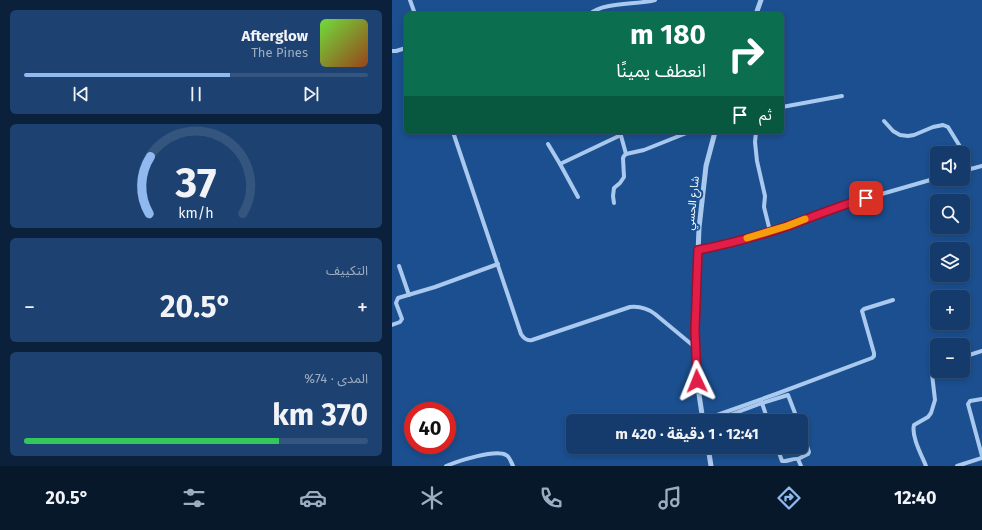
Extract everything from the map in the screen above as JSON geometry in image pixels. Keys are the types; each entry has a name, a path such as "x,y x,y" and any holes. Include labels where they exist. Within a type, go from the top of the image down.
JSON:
{"street":[{"path":"410,0 414,12"},
{"path":"592,12 612,6 655,0"},
{"path":"757,12 761,0"},
{"path":"392,51 404,49"},
{"path":"784,107 842,96"},
{"path":"884,120 892,131 900,135 908,136 943,125 948,127 960,146"},
{"path":"454,134 522,334 526,339 532,340 636,307 649,310 655,314 696,348"},
{"path":"560,164 621,134 626,154 623,158 624,177 614,188 614,203"},
{"path":"626,154 644,150 684,134"},
{"name":"شارع الحسي","path":"705,414 697,381 695,330 699,228 706,166 714,134"},
{"path":"756,134 757,161 765,196 764,208 770,231"},
{"path":"548,144 578,197"},
{"path":"970,170 982,166"},
{"path":"698,250 730,244 787,226 847,204 930,180"},
{"path":"392,325 400,322 402,319 396,303 399,298 435,287 498,264"},
{"path":"399,266 409,295"},
{"path":"724,414 776,396 872,358 874,353 862,311 864,309 893,300"},
{"path":"970,355 982,351"},
{"path":"926,466 912,429 914,425 928,417 931,413 935,400 932,378"},
{"path":"733,414 776,396 789,395 796,414"},
{"path":"957,466 982,457 968,404 970,401 982,399"},
{"path":"762,403 766,414"},
{"path":"446,466 474,457 499,453 507,456 513,466"},
{"path":"709,454 711,466"},
{"path":"780,454 783,462 796,458 798,459 808,454"},
{"path":"798,459 801,466"}],"slow traffic":[{"path":"747,238 805,219"}],"route":[{"path":"697,381 695,330 698,250 730,244 787,226 866,198"}]}
